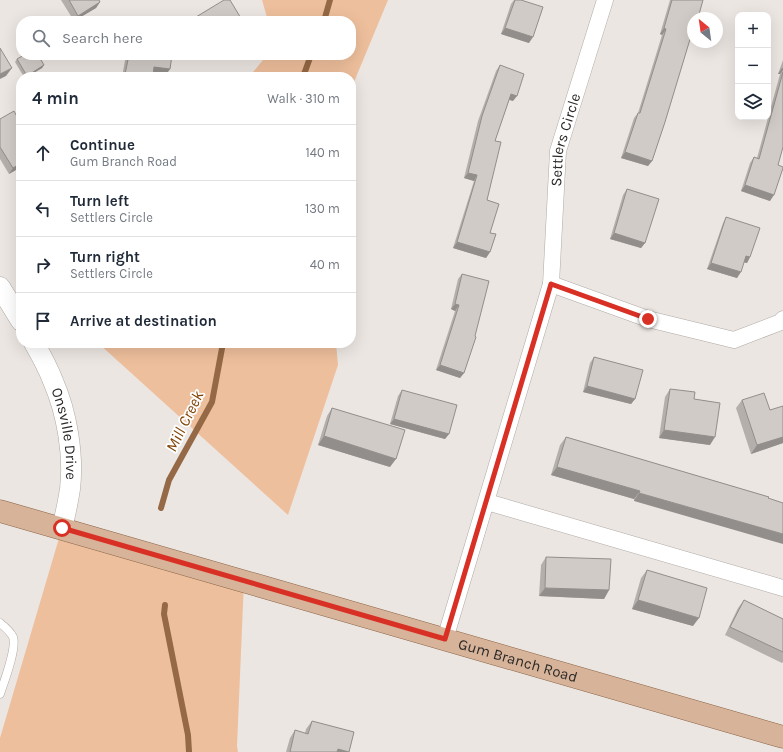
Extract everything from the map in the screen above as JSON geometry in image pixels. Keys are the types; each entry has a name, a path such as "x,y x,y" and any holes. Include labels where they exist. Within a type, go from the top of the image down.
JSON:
{"main road":[{"name":"Gum Branch Road","path":"0,511 783,737"}],"street":[{"name":"Settlers Circle","path":"445,639 551,284 558,151 605,0"},
{"path":"551,284 648,319 734,340 781,322 783,319"},
{"path":"0,287 16,313"},
{"name":"Onsville Drive","path":"37,348 54,382 69,441 71,463 70,490 62,528"},
{"path":"486,502 783,588"}],"lane":[{"path":"0,623 8,629 13,637 14,648 0,694"}],"shaded area":[{"path":"262,0 388,0 356,77 356,72 253,72 263,60 356,60 356,16 267,16"},
{"path":"104,348 336,348 338,365 288,515"},
{"path":"62,528 244,581 237,746 238,752 0,752 0,738"}],"building":[{"path":"69,0 99,0 100,2 78,16"},
{"path":"224,0 230,0 240,16 198,16"},
{"path":"515,0 521,0 543,7 533,37 505,28"},
{"path":"672,0 703,0 700,12 687,12 687,48 652,161 625,152 638,113 640,113 666,29 664,28"},
{"path":"0,48 12,68 0,74"},
{"path":"18,60 41,60 44,65 33,72 25,72"},
{"path":"128,60 171,60 170,69 154,67 154,72 125,72"},
{"path":"500,65 524,74 517,96 511,94 495,141 501,142 487,200 499,204 490,233 496,234 490,252 457,242 477,175 468,173 482,116"},
{"path":"783,72 783,147 778,165 783,168 774,195 745,185 754,157 759,159"},
{"path":"14,111 16,115 16,166 13,168 0,147 0,119"},
{"path":"627,189 659,199 645,243 614,233"},
{"path":"726,217 760,228 750,257 746,256 741,272 711,263"},
{"path":"462,274 489,281 475,336 476,337 464,373 440,365 459,305 455,304"},
{"path":"594,357 643,370 635,399 587,386"},
{"path":"670,389 695,392 694,399 720,403 715,437 664,430"},
{"path":"402,390 457,405 449,434 394,419"},
{"path":"764,393 770,410 783,406 783,437 757,445 742,400"},
{"path":"332,408 405,430 396,459 324,436"},
{"path":"566,437 769,497 768,498 783,503 783,534 639,493 640,491 557,467"},
{"path":"546,557 611,559 609,590 545,588"},
{"path":"647,570 707,588 699,618 638,600"},
{"path":"744,600 783,619 783,652 730,627"},
{"path":"312,721 354,732 349,752 338,749 337,752 290,752 295,730 308,734"}],"waterway":[{"name":"Mill Creek","path":"325,16 330,0"},
{"name":"Mill Creek","path":"305,72 309,60"},
{"name":"Mill Creek","path":"161,508 169,480 212,402 222,348"},
{"name":"Mill Creek","path":"165,605 164,614 188,735 189,752"}],"route":[{"path":"62,528 445,639 551,284 648,319"}]}
